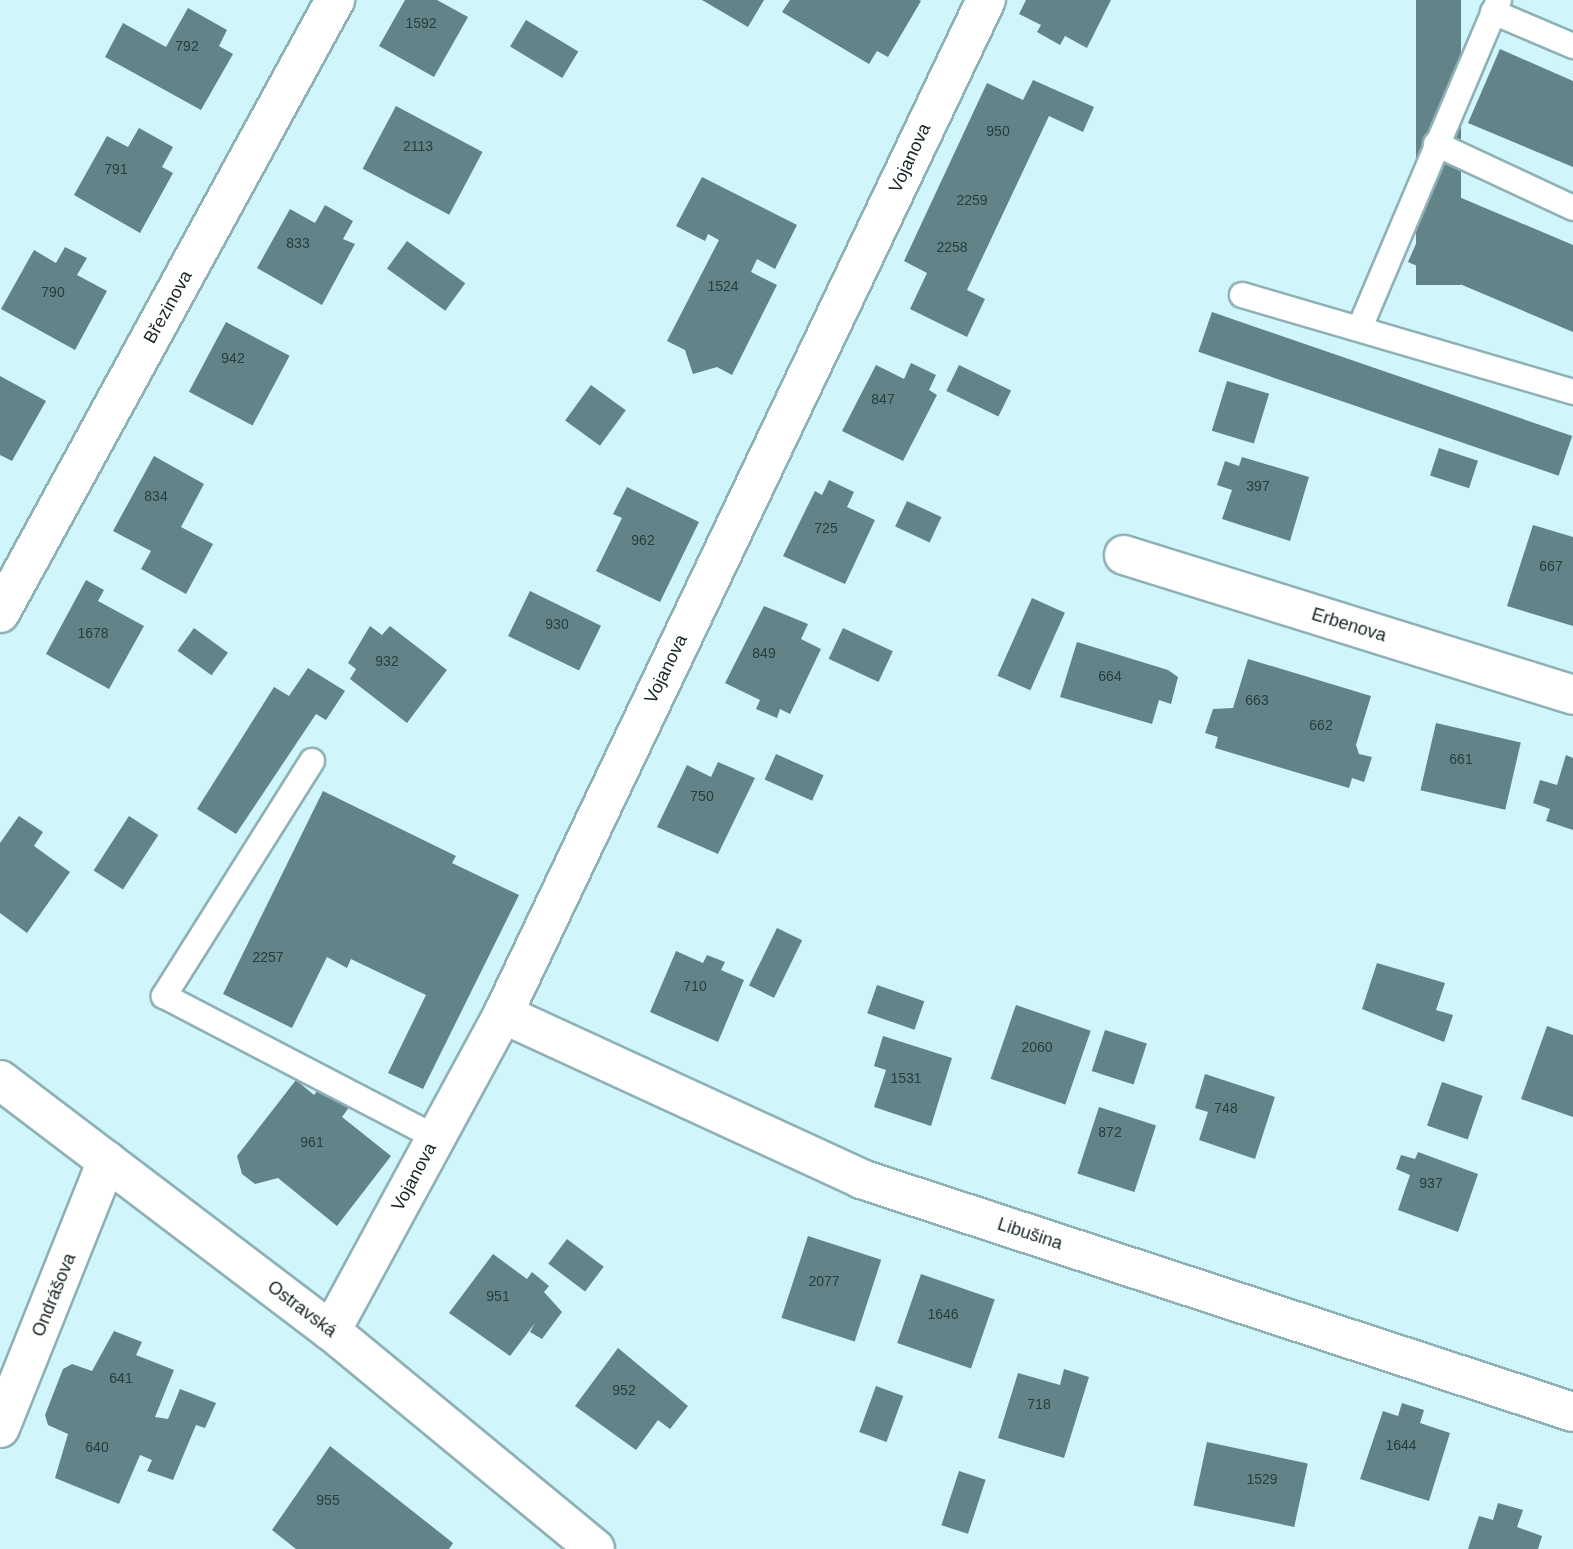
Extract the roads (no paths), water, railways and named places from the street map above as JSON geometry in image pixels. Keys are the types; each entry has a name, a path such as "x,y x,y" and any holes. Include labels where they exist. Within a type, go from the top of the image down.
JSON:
{"street":[{"name":"Březinova","path":"0,613 335,0"},
{"name":"Vojanova","path":"331,1331 503,1014 986,0"},
{"name":"Erbenova","path":"1124,555 1573,695"},
{"name":"Libušina","path":"503,1014 861,1179 1573,1412"},
{"name":"Ostravská","path":"0,1080 331,1331 595,1549"},
{"name":"Ondrášova","path":"0,1429 107,1161"}],"lane":[{"path":"1361,325 1496,6 1573,46"},
{"path":"1436,144 1573,208"},
{"path":"1242,295 1361,325 1573,392"},
{"path":"312,761 164,996 435,1137"}]}
